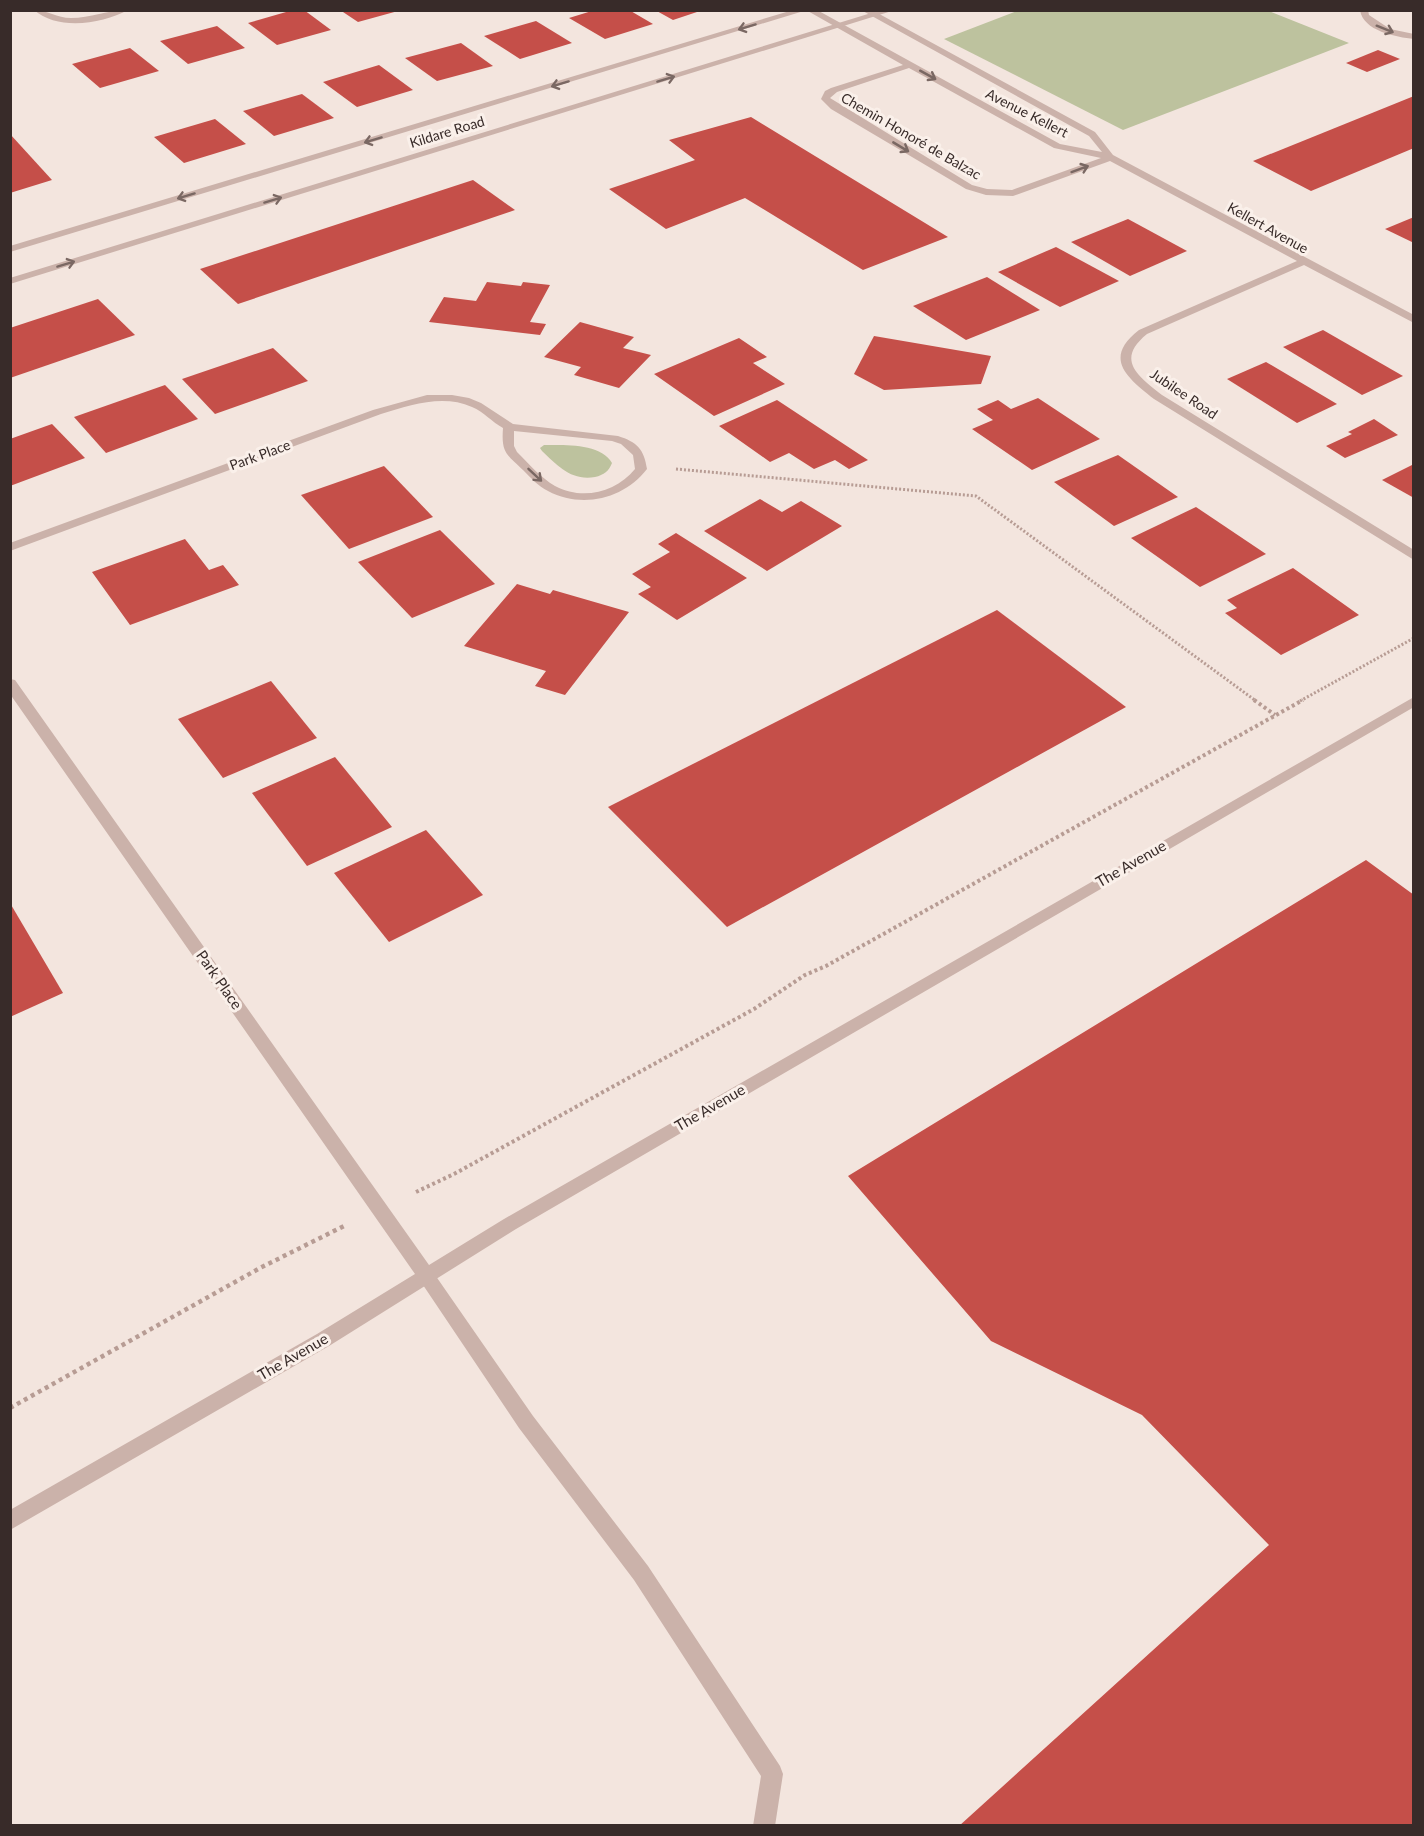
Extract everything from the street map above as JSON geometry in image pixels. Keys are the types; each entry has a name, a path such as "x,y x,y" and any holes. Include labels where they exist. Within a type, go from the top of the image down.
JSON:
{"street":[{"path":"38,10 42,14 60,20 85,20 124,10"},
{"name":"Kildare Road","path":"10,249 802,10"},
{"name":"Avenue Kellert","path":"810,10 1057,146 1110,157"},
{"name":"Avenue Kellert","path":"865,10 1092,134 1110,157"},
{"name":"Kildare Road","path":"10,281 891,10"},
{"path":"1365,10 1365,16 1371,23 1383,29 1413,37"},
{"name":"Chemin Honoré de Balzac","path":"910,65 834,90 828,93 825,99 834,108 961,183 986,192 1012,193 1110,157"},
{"name":"Kellert Avenue","path":"1110,157 1413,320"},
{"name":"Jubilee Road","path":"1303,262 1143,332 1128,346 1125,355 1126,364 1131,375 1158,397 1413,556"},
{"name":"Park Place","path":"10,547 377,412 420,399 439,398 466,401 477,405 509,427 614,438 624,442 639,454 641,469 624,487 612,493 597,496 562,493 543,483 512,454 508,447 509,427"},
{"name":"Park Place","path":"10,684 427,1277 526,1422 641,1573 772,1774 764,1826"},
{"name":"The Avenue","path":"10,1521 323,1340 510,1224 1413,701"}],"path":[{"path":"682,470 976,496 1275,715"},
{"path":"454,1174 754,1009 805,975 826,966 1241,736 1413,638"},
{"path":"10,1408 316,1239"}],"green space":[{"path":"1017,11 1269,11 1349,43 1123,130 944,39"},
{"path":"544,445 581,446 600,452 612,463 601,475 579,477 554,462 540,448"}],"building":[{"path":"293,10 304,10 331,30 277,45 248,23"},
{"path":"340,10 398,10 398,11 358,22"},
{"path":"595,10 629,10 653,24 605,39 569,18"},
{"path":"655,10 700,10 700,11 673,20"},
{"path":"536,21 572,43 520,59 484,36"},
{"path":"217,26 245,48 188,64 160,41"},
{"path":"461,43 493,66 437,81 405,58"},
{"path":"130,48 159,71 100,88 72,64"},
{"path":"1378,50 1400,59 1367,72 1346,63"},
{"path":"379,65 413,90 357,107 323,82"},
{"path":"302,94 334,118 274,136 243,111"},
{"path":"1414,96 1414,148 1311,191 1253,161"},
{"path":"751,117 948,237 863,270 745,198 666,229 609,189 695,160 669,140"},
{"path":"215,119 246,144 184,163 154,137"},
{"path":"10,134 52,180 10,193"},
{"path":"473,180 515,210 238,304 200,269"},
{"path":"1414,217 1414,243 1385,229"},
{"path":"1128,219 1187,251 1130,276 1071,242"},
{"path":"1056,247 1119,281 1060,307 998,272"},
{"path":"987,277 1040,310 966,340 913,306"},
{"path":"487,282 521,286 523,282 550,285 530,322 546,324 540,335 429,322 444,297 476,301"},
{"path":"98,299 135,335 10,378 10,328"},
{"path":"580,322 634,337 623,348 651,355 619,388 574,375 581,367 544,357"},
{"path":"1323,330 1403,376 1362,395 1283,347"},
{"path":"874,336 991,356 981,384 884,390 854,374"},
{"path":"739,338 767,357 753,363 785,384 714,416 654,374"},
{"path":"273,348 308,381 215,414 182,379"},
{"path":"1266,362 1337,404 1297,423 1227,379"},
{"path":"165,385 198,419 106,453 74,417"},
{"path":"1038,398 1100,439 1032,470 972,429 993,420 977,409 998,400 1011,409"},
{"path":"777,400 868,460 849,469 835,460 814,469 789,453 770,462 719,426"},
{"path":"1374,419 1398,435 1345,458 1326,446 1352,434 1348,432"},
{"path":"52,424 85,458 10,486 10,439"},
{"path":"1118,455 1178,497 1114,526 1054,482"},
{"path":"1414,464 1414,498 1382,480"},
{"path":"384,466 433,517 349,549 301,495"},
{"path":"760,499 782,512 801,501 842,526 767,571 704,531"},
{"path":"1196,507 1266,554 1200,587 1131,538"},
{"path":"440,530 495,584 412,618 358,562"},
{"path":"676,533 747,578 677,620 638,594 651,587 632,574 670,552 658,544"},
{"path":"185,539 209,570 223,565 239,585 130,625 92,572"},
{"path":"1293,568 1359,615 1281,655 1225,613 1237,608 1227,600"},
{"path":"517,584 550,594 553,590 629,612 565,695 535,686 546,671 464,646"},
{"path":"997,610 1126,707 727,927 608,807"},
{"path":"271,681 317,738 223,778 178,719"},
{"path":"335,757 392,827 307,866 252,793"},
{"path":"426,830 483,895 389,942 334,873"},
{"path":"1366,860 1414,895 1414,1826 959,1826 1269,1545 1142,1415 991,1341 848,1176"},
{"path":"10,903 63,993 10,1017"}]}
